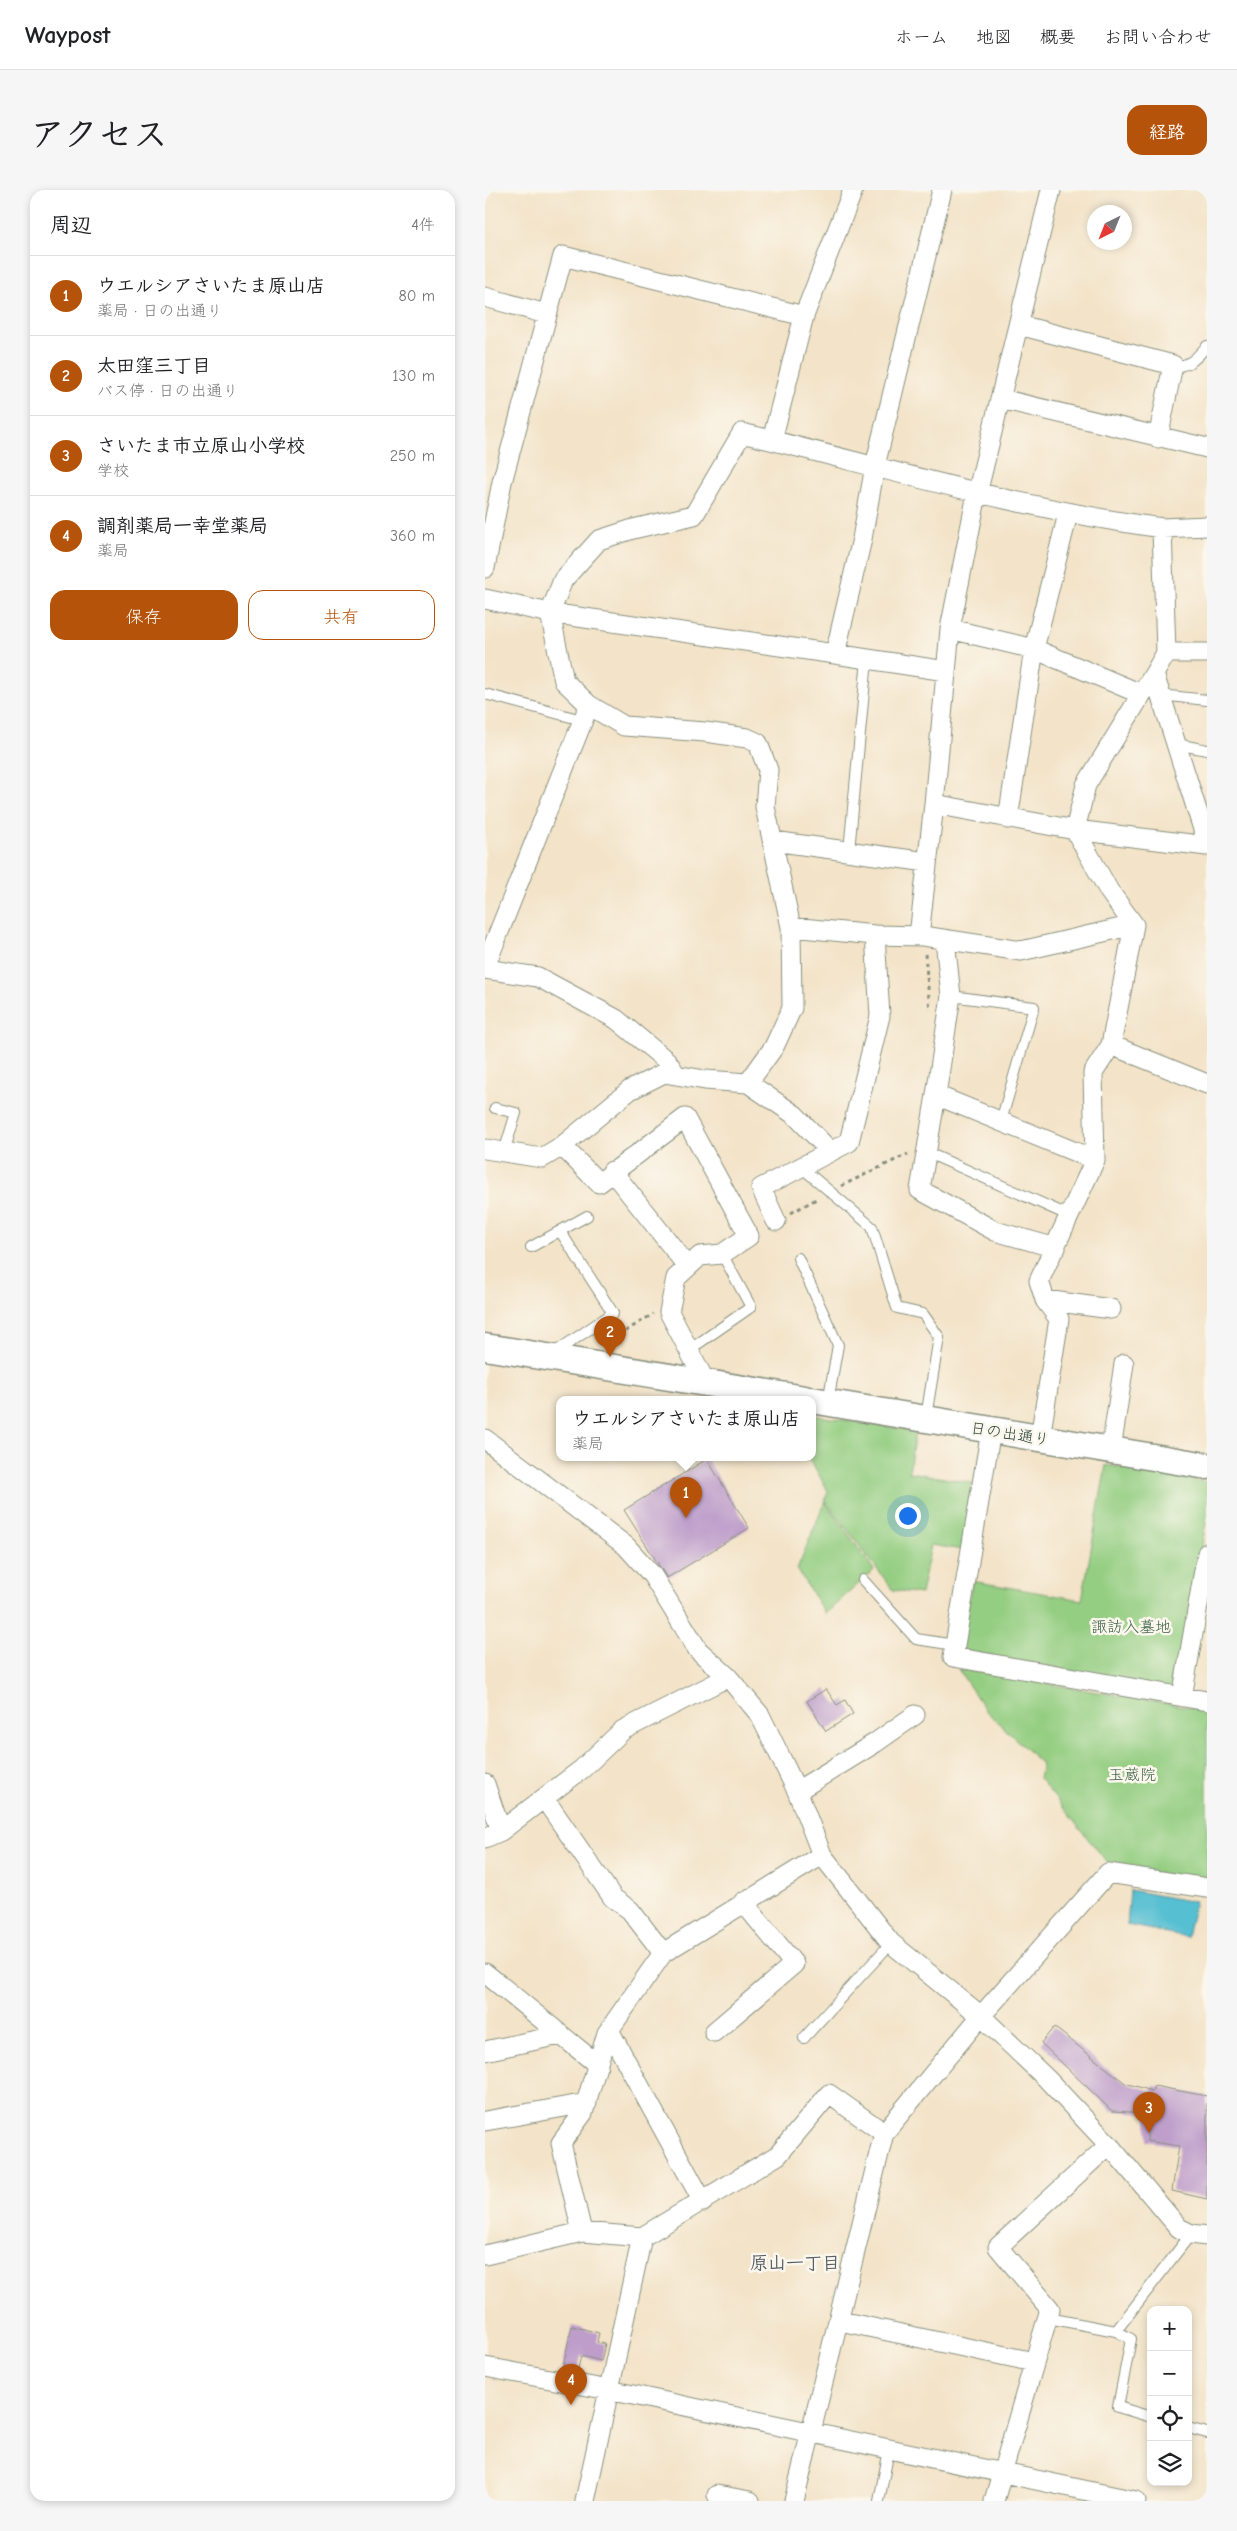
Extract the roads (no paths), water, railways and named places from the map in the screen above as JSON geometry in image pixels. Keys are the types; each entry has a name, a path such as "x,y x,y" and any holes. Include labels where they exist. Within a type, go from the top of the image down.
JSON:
{"street":[{"path":"772,440 804,316 853,190"},
{"path":"835,654 862,539 875,466 942,190"},
{"path":"921,936 950,629 977,494 1051,190"},
{"path":"485,568 502,482 563,256 804,316"},
{"path":"485,297 546,314"},
{"path":"1019,325 1173,365 1158,438"},
{"path":"1001,399 1158,438 1207,448"},
{"path":"748,1083 774,1047 792,1008 791,927 765,807 768,770 758,743 747,738 705,732 624,726 586,712 564,681 550,613 563,580 599,540 633,529 694,515 742,433 977,494 1068,514 1162,528 1207,526"},
{"path":"1008,819 1035,649 1068,514"},
{"path":"1040,1438 1059,1318 1045,1300 1039,1281 1056,1248 1095,1160 1093,1073 1111,1045 1134,925 1109,891 1075,830 1086,785 1166,653 1162,528"},
{"path":"485,599 550,613 946,671"},
{"path":"950,629 1035,649 1141,694"},
{"path":"1166,653 1207,653"},
{"path":"1154,674 1207,842"},
{"path":"586,712 485,968 538,977 616,1019 667,1061 675,1073"},
{"path":"934,804 1075,830 1207,846"},
{"path":"773,841 927,862"},
{"path":"791,927 875,935 921,936 1021,951 1134,925"},
{"path":"776,1221 761,1188 849,1142 880,1016 875,935"},
{"path":"945,940 951,996 936,1095 918,1148 920,1190 995,1231 1056,1248"},
{"path":"1111,1045 1207,1084"},
{"path":"485,1150 542,1158 562,1146 629,1090 664,1073 675,1073 705,1080 748,1083 795,1115 830,1151"},
{"path":"936,1095 1095,1160"},
{"path":"562,1146 599,1183 612,1171 685,1118 749,1236 722,1254 700,1256 676,1278 669,1312 706,1383"},
{"path":"612,1171 688,1267"},
{"path":"1045,1300 1111,1309"},
{"name":"日の出通り","path":"485,1347 785,1396"},
{"path":"1111,1450 1124,1364"},
{"name":"日の出通り","path":"816,1401 1207,1466"},
{"path":"991,1430 953,1656 1207,1701"},
{"path":"486,1441 626,1546 652,1575 698,1650 728,1677 760,1715 797,1791 822,1855 891,1943 981,2016 1047,2079 1109,2145 1179,2228 1199,2235"},
{"path":"1182,1697 1207,1553"},
{"path":"485,1784 493,1834 583,1770 623,1730 728,1677"},
{"path":"797,1791 915,1715"},
{"path":"544,1798 613,1898 630,1910 663,1952"},
{"path":"583,2232 561,2143 583,2113 609,2030 663,1952 822,1855"},
{"path":"794,2501 809,2433 839,2320 884,2133 981,2016 1108,1873 1207,1888"},
{"path":"714,2032 794,1964 743,1902"},
{"path":"485,1975 597,2065"},
{"path":"609,2030 703,2202"},
{"path":"485,2051 560,2035"},
{"path":"485,2256 583,2232 642,2237 703,2202 778,2154 829,2094 884,2133"},
{"path":"485,2121 587,2103"},
{"path":"994,2501 1050,2309 998,2247 1109,2145"},
{"path":"585,2501 642,2237"},
{"path":"839,2320 1034,2362"},
{"path":"485,2367 609,2390 1001,2473 1063,2493 1136,2501"},
{"path":"717,2494 750,2501"}],"lane":[{"path":"1173,365 1181,367 1191,363 1207,346"},
{"path":"849,851 867,659"},
{"path":"485,694 586,712"},
{"path":"1160,695 1207,700"},
{"path":"1176,744 1207,750"},
{"path":"951,996 1034,1007 1001,1122"},
{"path":"495,1108 516,1113 504,1152"},
{"path":"918,1148 1070,1216"},
{"path":"801,1167 871,1227 897,1308 923,1314 939,1336 926,1420"},
{"path":"531,1247 587,1216"},
{"path":"549,1357 613,1313 560,1231"},
{"path":"689,1350 751,1307 722,1254"},
{"path":"798,1258 838,1345 816,1399"},
{"path":"863,1580 916,1639 955,1644"},
{"path":"804,2038 891,1943"},
{"path":"1116,2331 1199,2235"},
{"path":"1048,2318 1116,2331 1131,2340 1118,2407 1147,2416"},
{"path":"1192,2429 1207,2433"},
{"path":"879,2501 889,2450"}],"water":[{"path":"1130,1890 1195,1902 1187,1937 1127,1925"}],"place":[{"name":"太田窪三丁目","path":"610,1357"},
{"name":"ウエルシアさいたま原山店","path":"686,1518"},
{"name":"さいたま市立原山小学校","path":"1149,2133"},
{"name":"調剤薬局一幸堂薬局","path":"571,2405"}],"district":[{"name":"原山一丁目","path":"795,2263"}],"park label":[{"name":"諏訪入墓地","path":"1131,1626"},
{"name":"玉蔵院","path":"1132,1774"}]}
